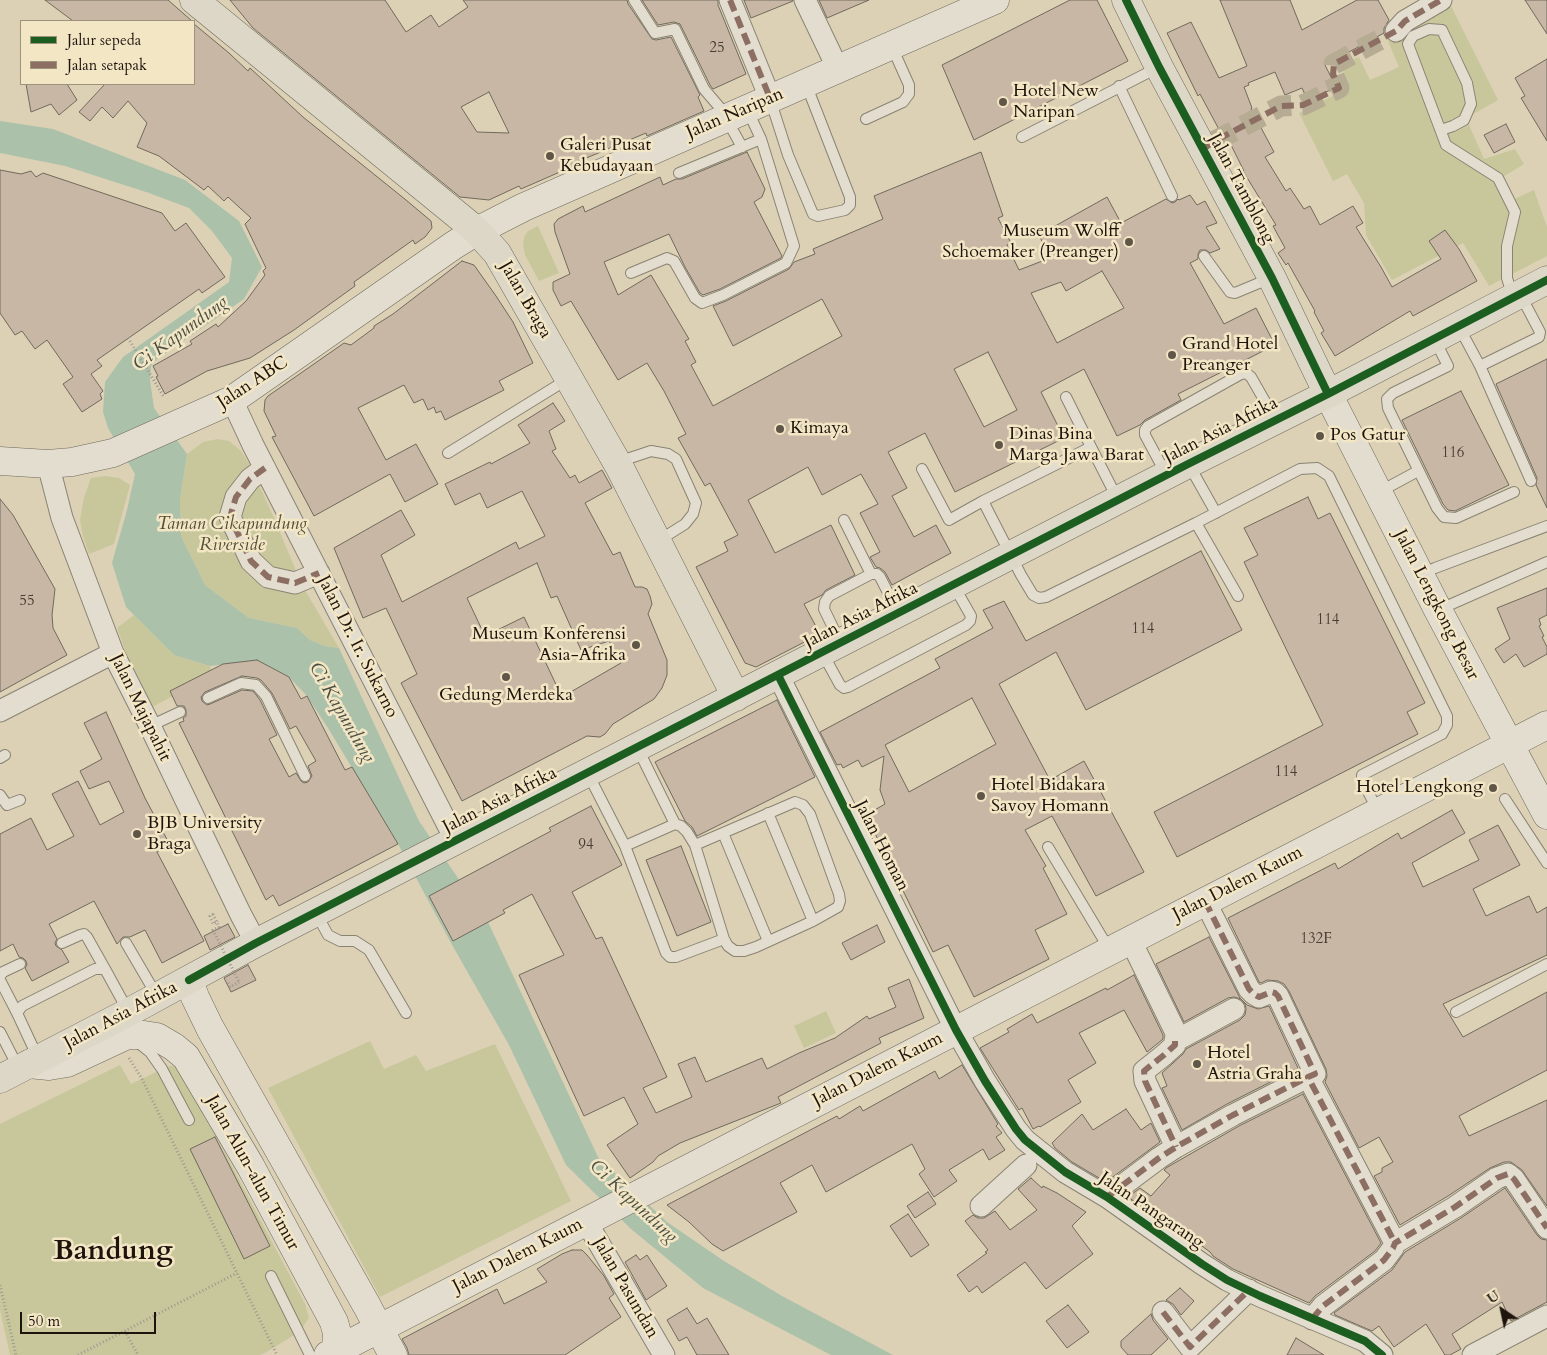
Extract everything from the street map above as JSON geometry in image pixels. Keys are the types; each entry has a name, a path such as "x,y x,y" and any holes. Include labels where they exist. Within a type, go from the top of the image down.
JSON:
{"main road":[{"name":"Jalan Tamblong","path":"1126,0 1160,67 1209,145 1328,394"},
{"name":"Jalan Braga","path":"198,1 477,231 497,253 619,466 736,697"},
{"name":"Jalan Asia Afrika","path":"127,1034 157,997 256,943 778,675 832,655 899,613 958,593 1011,555 1547,280"}],"street":[{"path":"730,0 748,108"},
{"path":"805,0 838,69"},
{"name":"Jalan Naripan","path":"477,231 524,207 996,0"},
{"path":"1396,31 1405,21 1441,0"},
{"name":"Jalan ABC","path":"0,461 48,464 72,462 113,453 232,400 454,245 477,231"},
{"name":"Jalan Lengkong Besar","path":"1328,394 1438,610 1547,815"},
{"name":"Jalan Dr. Ir. Sukarno","path":"232,400 456,841"},
{"name":"Jalan Majapahit","path":"48,464 62,518 113,653 256,943"},
{"path":"265,468 250,479 236,496 230,517 251,561 268,577 295,583 319,573"},
{"path":"0,711 113,653"},
{"name":"Jalan Homan","path":"778,675 956,1030"},
{"name":"Jalan Dalem Kaum","path":"332,1353 1547,725"},
{"path":"1107,1197 1176,1147 1233,1115 1315,1074 1278,996 1276,993 1271,992 1259,997 1249,989 1204,901"},
{"path":"1120,945 1176,1033 1175,1045 1144,1070 1145,1081 1176,1147"},
{"name":"Jalan Alun-alun Timur","path":"189,980 194,997 210,1028 380,1328 393,1355"},
{"path":"1175,1041 1234,1009"},
{"name":"Jalan Pangarang","path":"956,1030 985,1081 1016,1129 1025,1140 1065,1172 1107,1197 1227,1280 1365,1341 1382,1355"},
{"name":"Jalan Alun-alun Timur","path":"127,1034 157,1037 186,1057 196,1070 251,1167 334,1322 337,1333 332,1353"},
{"name":"Jalan Asia Afrika","path":"22,1068 67,1063 127,1034"},
{"path":"1308,1077 1395,1242"},
{"path":"981,1206 1026,1165"},
{"path":"1312,1319 1324,1306 1384,1260 1395,1242 1455,1207 1497,1178 1508,1174 1514,1179 1547,1228"},
{"name":"Jalan Pasundan","path":"594,1217 664,1355"},
{"path":"1163,1312 1190,1347 1249,1290"},
{"path":"1473,1355 1547,1316"}],"lane":[{"path":"634,0 655,33 675,29 704,89 721,109 748,108"},
{"path":"1441,130 1464,120 1471,104 1467,83 1442,30 1429,29 1412,36 1408,44 1446,145 1498,178 1515,212 1507,246 1507,278 1516,296 1540,332 1539,337 1480,366"},
{"path":"866,119 903,102 910,94 909,85 892,46"},
{"path":"1022,137 1119,86 1160,67"},
{"path":"748,108 788,155 813,214 818,216 845,210 850,205 850,197 806,84"},
{"path":"1119,86 1172,196"},
{"path":"631,273 667,258 674,261 695,298 702,303 723,295 786,263 794,246 761,139 748,108"},
{"path":"742,147 748,108"},
{"path":"679,173 761,139"},
{"path":"1204,256 1230,292 1235,293 1272,278"},
{"path":"1458,326 1480,366 1531,481"},
{"path":"1434,338 1448,366 1393,393 1387,399 1388,408 1437,508 1444,518 1456,518 1514,492"},
{"path":"1216,513 1145,435 1145,430 1148,426 1246,373 1251,377 1275,420"},
{"path":"448,453 570,378"},
{"path":"1066,397 1118,501"},
{"path":"922,469 949,520 1091,447"},
{"path":"619,466 630,458 651,451 668,454 676,459 696,503 693,514 685,524 658,541"},
{"path":"983,501 1033,595 1039,598 1046,597 1196,523 1300,469 1317,468 1329,476 1447,716 1447,725 1442,734 1362,775 1362,780 1378,811"},
{"path":"1378,493 1418,471"},
{"path":"844,520 871,574"},
{"path":"1196,523 1238,596"},
{"path":"1420,575 1547,526"},
{"path":"1438,610 1547,562"},
{"path":"899,613 878,574 871,574 829,596 825,602 824,609 832,655 840,685 844,688 848,687 966,626 971,616 958,593"},
{"path":"208,698 241,684 256,685 266,696 305,776"},
{"path":"150,726 180,712"},
{"path":"637,747 675,824"},
{"path":"588,773 625,846 666,953 670,957 676,957 724,939"},
{"path":"0,795 7,805 20,800"},
{"path":"1505,799 1547,863"},
{"path":"625,846 675,824 688,832 696,845 724,939 728,946 735,951 744,951 768,942 838,907 840,901 839,894 810,814 803,804 795,802 696,845"},
{"path":"768,813 813,921"},
{"path":"722,833 768,942"},
{"path":"1048,847 1120,945"},
{"path":"315,912 328,934 340,941 355,941 369,950 406,1013"},
{"path":"62,944 80,935 84,934 87,937 105,969 127,1034 150,1052 162,1069 189,1120"},
{"path":"126,943 157,997"},
{"path":"0,976 3,972 20,964"},
{"path":"1456,1012 1547,964"},
{"path":"17,1013 22,1006 95,970 105,969"},
{"path":"0,980 17,1013 22,1068"},
{"path":"0,1032 22,1068"},
{"path":"271,1276 310,1355"}],"path":[{"path":"128,338 164,397"},
{"path":"218,921 213,924 210,916 213,914 219,927 213,930 239,982 230,987 228,982"},
{"path":"127,1034 142,1079 277,1355"},
{"path":"78,1355 237,1272"},
{"path":"0,1285 16,1355"},
{"path":"125,1331 138,1355"}],"green space":[{"path":"1451,6 1498,100 1466,118 1484,159 1515,149 1524,164 1501,178 1512,200 1534,190 1547,227 1547,256 1489,286 1463,243 1392,280 1366,235 1364,203 1347,174 1333,181 1299,113 1349,88 1341,65 1359,57 1370,80 1399,67 1388,41 1399,37 1440,7"},
{"path":"538,226 559,273 539,281 525,255 523,245 524,237 528,231"},
{"name":"Taman Cikapundung Riverside","path":"218,439 229,441 241,451 250,465 302,585 339,648 325,646 310,640 297,628 249,618 205,585 181,536 180,499 187,454 203,442"},
{"path":"105,476 119,478 130,485 114,544 89,554 80,520 84,497 91,478"},
{"path":"134,615 174,655 210,666 213,675 152,707 126,653 117,628"},
{"path":"826,1011 836,1033 804,1048 794,1026"},
{"path":"370,1041 384,1069 416,1055 426,1071 495,1044 571,1201 380,1297 268,1088"},
{"path":"120,1065 131,1084 169,1066 176,1066 183,1074 305,1304 309,1318 299,1332 265,1353 260,1355 10,1355 0,1310 0,1124"}],"water":[{"name":"Ci Kapundung","path":"0,121 53,129 185,180 239,221 262,267 244,299 157,359 151,366 150,380 154,408 187,454 180,499 181,536 205,585 249,618 297,628 310,640 325,646 339,648 419,821 488,922 598,1157 667,1222 724,1261 782,1296 893,1355 831,1355 703,1288 631,1229 566,1165 509,1045 398,844 307,696 289,677 257,660 210,666 174,655 126,607 112,563 135,474 108,428 103,412 105,382 123,357 229,282 232,258 212,231 189,208 65,166 0,153"}],"building":[{"path":"45,0 168,0 191,20 72,20"},
{"path":"230,0 385,0 406,32 431,15 439,27 468,7 463,0 627,0 652,39 671,37 700,95 698,97 704,111 647,136 646,133 584,159 585,161 521,189 519,186 489,200 460,197 253,28","holes":["489,92 509,133 477,132 461,107"]},
{"path":"642,0 718,0 718,5 746,74 713,89 680,24 674,22 658,25"},
{"path":"744,0 793,0 793,1 751,18"},
{"path":"819,0 869,0 827,18"},
{"name":"Hotel New Naripan","path":"1070,0 1097,0 1128,61 974,140 942,65"},
{"path":"1220,0 1290,0 1302,30 1357,0 1378,0 1389,20 1384,28 1384,33 1325,65 1336,87 1308,101 1302,88 1285,95 1275,72 1248,83 1249,85 1244,87 1251,109 1274,152 1265,157 1286,191 1290,188 1304,209 1310,206 1320,225 1353,206 1363,223 1356,227 1392,287 1441,259 1429,241 1445,230 1459,249 1477,281 1413,316 1410,311 1335,356 1321,333 1324,331 1315,311 1288,263 1286,265 1278,253 1285,248 1273,226 1276,225 1243,171 1225,133 1222,135 1200,94 1198,96 1167,33 1191,22 1219,78 1247,66"},
{"path":"1525,0 1547,0 1547,34"},
{"path":"195,25 248,71 250,68 303,117 431,221 432,228 425,237 415,244 413,240 354,282 355,286 294,330 250,358 207,371 165,394 156,377 158,376 153,366 192,344 190,341 216,324 218,327 246,301 265,275 263,271 266,268 245,224 251,218 228,197 224,201 208,186 204,190 159,156 137,147 147,123 128,101 113,118 102,107 90,121 79,112 104,85 195,85"},
{"path":"1547,59 1547,141 1521,98 1525,96 1515,78"},
{"path":"26,85 68,85 77,100 59,115 51,104 31,112"},
{"path":"1506,124 1515,142 1494,153 1484,135"},
{"path":"747,152 765,189 762,197 754,202 782,256 720,289 703,295 685,267 669,234 604,262 618,295 651,275 689,339 685,341 696,362 691,365 713,406 842,336 822,299 733,346 713,306 789,269 794,262 815,254 813,249 883,219 874,196 981,152 1003,216 998,218 1011,243 1007,245 1019,270 1050,258 1039,235 1107,197 1121,223 1166,199 1172,203 1190,195 1197,205 1205,201 1217,223 1206,227 1220,249 1210,253 1206,250 1200,250 1198,259 1190,263 1224,324 1256,308 1275,345 1178,394 1181,400 1145,420 1140,425 1117,436 1084,369 1041,392 1064,438 955,492 925,433 888,452 907,488 892,496 914,537 936,525 951,553 892,585 885,572 876,567 870,557 880,552 860,513 878,504 861,474 822,495 808,467 748,500 775,553 831,525 855,575 804,604 820,634 756,667 745,663 696,567 728,551 724,542 738,535 710,483 705,486 678,438 686,434 664,391 647,363 618,380 571,301 561,306 553,290 553,282 570,274 555,232 554,224 558,219 583,206 585,212 660,177 663,185 676,179 682,179","holes":["1102,271 1124,308 1057,343 1031,293 1061,282 1066,291","988,352 1017,410 984,427 954,369"]},
{"path":"0,170 21,174 31,171 36,177 43,173 162,213 175,231 186,223 225,277 202,293 199,289 97,360 102,366 91,374 103,391 100,394 102,399 82,412 63,384 73,377 47,340 35,349 22,331 15,335 0,313"},
{"path":"462,261 474,265 496,296 513,322 533,363 499,381 504,390 445,420 441,411 436,413 434,407 428,410 423,399 414,403 404,385 358,408 386,460 416,444 438,484 405,502 390,474 314,516 272,437 276,436 264,411 265,400 344,343 351,345"},
{"path":"1547,359 1547,508 1536,485 1537,478 1496,384"},
{"path":"1461,391 1509,485 1455,511 1448,510 1443,504 1402,420"},
{"path":"553,403 565,421 549,431 556,449 552,451 570,478 575,475 579,483 602,470 612,488 585,503 613,555 620,552 635,587 647,589 652,604 648,614 667,660 667,675 662,688 654,699 613,724 605,734 600,737 587,736 462,801 401,683 417,674 386,608 363,618 334,548 401,510 415,535 381,555 402,602 516,542 519,549 545,536 522,491 487,508 480,493 455,505 445,484 490,462 491,464 530,443 518,425","holes":["537,563 551,598 557,596 581,650 609,641 621,663 562,697 524,617 485,636 467,598"]},
{"path":"1308,497 1318,519 1330,513 1425,703 1407,712 1418,734 1177,857 1154,812 1323,725 1244,562 1258,555 1244,528"},
{"path":"0,499 13,515 55,589 52,615 53,628 67,655 0,692"},
{"name":"Hotel Bidakara Savoy Homann","path":"1201,551 1242,630 1086,710 1056,652 999,684 1050,780 1084,761 1144,872 1096,896 1052,816 1025,830 1046,866 1043,868 1067,914 1035,930 1049,959 974,997 948,945 933,952 866,815 885,804 880,790 884,756 862,767 858,760 843,768 841,764 837,765 820,732 940,668 935,659 993,628 983,610 1004,601 1026,641","holes":["972,698 996,744 909,792 885,745"]},
{"path":"1547,588 1547,615 1539,619 1541,625 1539,626 1544,636 1542,637 1547,647 1547,654 1524,667 1516,654 1504,663 1495,649 1510,639 1497,608"},
{"path":"257,660 289,677 301,699 307,696 345,770 352,767 398,844 279,906 273,895 266,900 179,723 184,721 183,718 186,716 186,710 184,706 177,706 170,691 223,664","holes":["242,676 257,678 272,693 290,729 296,726 316,761 308,766 312,776 308,782 304,783 301,781 296,773 289,777 269,739 277,735 260,700 253,691 242,690 207,705 202,701 201,697 205,692"]},
{"path":"777,700 815,777 697,836 692,827 685,821 655,762"},
{"path":"106,712 145,798 170,845 157,852 204,941 162,963 145,930 130,937 123,937 117,944 94,901 49,924 57,939 56,946 62,950 69,962 32,981 25,968 27,965 26,961 19,957 13,944 0,951 0,834 31,818 47,850 74,836 52,794 78,781 100,825 124,812 109,781 89,789 80,771 102,759 84,723"},
{"path":"591,806 622,865 572,892 596,939 602,937 667,1077 643,1088 656,1113 692,1097 678,1064 695,1057 706,1082 762,1058 767,1069 835,1038 867,1016 869,1019 896,1007 888,988 909,979 924,1018 879,1038 881,1043 778,1097 781,1103 680,1143 658,1156 653,1162 630,1178 607,1145 638,1124 624,1097 584,1116 519,975 564,955 532,894 503,910 505,913 453,941 429,896 551,831 549,828"},
{"path":"1452,810 1465,833 1412,863 1423,887 1479,860 1469,840 1498,825 1520,865 1473,889 1486,916 1529,896 1537,913 1547,907 1547,955 1443,1004 1463,1037 1547,992 1547,1070 1459,1116 1469,1136 1547,1100 1547,1206 1522,1170 1511,1162 1504,1162 1490,1168 1400,1225 1374,1176 1382,1172 1382,1168 1393,1162 1379,1137 1359,1148 1325,1082 1327,1076 1326,1069 1289,991 1284,984 1278,981 1267,980 1259,982 1228,918 1335,863 1338,869 1398,833 1401,839"},
{"path":"681,846 711,922 677,936 646,860"},
{"path":"228,924 235,937 210,950 204,936"},
{"path":"877,925 885,942 851,960 842,943"},
{"path":"1209,937 1241,999 1228,998 1184,1022 1156,964"},
{"path":"248,965 256,980 231,992 224,978"},
{"path":"1134,975 1163,1035 1163,1039 1147,1052 1124,1010 1079,1033 1096,1063 1068,1080 1081,1102 1040,1127 1033,1129 1022,1108 1019,1110 980,1048 1009,1032 1007,1029 1032,1014 1037,1023"},
{"path":"1241,999 1247,1005 1258,1009 1269,1006 1298,1068 1227,1104 1182,1130 1162,1088 1167,1086 1162,1073 1186,1049 1240,1020 1245,1015 1246,1009"},
{"path":"962,1065 998,1124 996,1126 1002,1133 996,1137 1005,1150 989,1160 983,1149 949,1170 957,1181 934,1197 919,1174 925,1169 912,1144 826,1192 812,1165 794,1175 780,1183 797,1212 723,1251 712,1244 689,1222 667,1205 837,1116 839,1119 860,1106 863,1111 935,1071 939,1079"},
{"path":"1303,1094 1381,1243 1375,1251 1315,1296 1309,1303 1233,1269 1167,1220 1165,1223 1128,1197 1140,1188 1151,1196 1170,1175 1164,1170 1166,1168 1239,1126"},
{"path":"1126,1109 1141,1130 1151,1123 1160,1142 1106,1182 1072,1162 1055,1148 1052,1143 1082,1114 1093,1130"},
{"path":"215,1137 270,1246 244,1259 190,1149"},
{"path":"1031,1178 1042,1188 1043,1186 1057,1193 1086,1212 1072,1226 1093,1254 1046,1289 1025,1262 982,1293 977,1286 969,1292 957,1275 987,1253 985,1252 988,1250 965,1221 973,1215 978,1218 984,1218 995,1211 1010,1230 1037,1210 1018,1189"},
{"path":"1505,1188 1537,1235 1541,1239 1547,1240 1547,1302 1511,1321 1502,1302 1452,1334 1461,1349 1450,1355 1445,1355 1426,1324 1394,1347 1379,1326 1372,1331 1335,1315 1334,1313 1392,1270 1405,1252 1461,1218"},
{"path":"928,1192 936,1204 915,1218 907,1206"},
{"path":"908,1214 929,1245 911,1257 890,1226"},
{"path":"572,1250 582,1250 604,1276 614,1294 609,1298 621,1317 565,1355 409,1355 402,1339 497,1289 504,1304 547,1282 537,1269"},
{"path":"636,1255 640,1260 647,1255 667,1286 646,1300 625,1262"},
{"path":"1180,1288 1194,1301 1181,1315 1173,1304 1166,1300"},
{"path":"1068,1305 1089,1332 1067,1348 1046,1321"},
{"path":"687,1308 697,1324 707,1318 729,1355 697,1355 687,1337 679,1341 667,1320"},
{"path":"1151,1314 1153,1320 1168,1339 1151,1355 1128,1355 1121,1347 1121,1341"},
{"path":"1296,1338 1324,1355 1287,1355"}],"tunnel":[{"path":"1215,141 1281,106 1303,105 1339,88 1333,74 1334,64 1396,31"}],"marked path":[{"path":"730,0 770,98"},
{"path":"1203,149 1281,106 1303,105 1339,88 1333,74 1334,64 1396,31 1405,21 1441,0"},
{"path":"265,468 250,479 236,497 230,517 251,561 268,577 295,583 319,573"},
{"path":"1205,901 1249,989 1259,997 1271,992 1278,996 1315,1074 1308,1077 1395,1243"},
{"path":"1175,1041 1175,1045 1144,1071 1145,1081 1176,1147"},
{"path":"1107,1197 1176,1147 1233,1115 1308,1077"},
{"path":"1312,1319 1323,1306 1384,1260 1395,1243 1455,1207 1497,1178 1508,1174 1514,1179 1547,1228"},
{"path":"1163,1312 1190,1347 1249,1290"}],"cycle path":[{"path":"1126,0 1159,67 1272,278 1328,394"},
{"path":"189,980 256,943 1547,280"},
{"path":"778,675 956,1030 985,1081 1025,1140 1065,1172 1107,1197 1227,1280 1365,1341 1382,1355"}],"place":[{"name":"Hotel New Naripan","path":"1003,102"},
{"name":"Galeri Pusat Kebudayaan","path":"550,156"},
{"name":"Museum Wolff Schoemaker (Preanger)","path":"1129,242"},
{"name":"Grand Hotel Preanger","path":"1172,355"},
{"name":"Kimaya","path":"780,429"},
{"name":"Pos Gatur","path":"1320,436"},
{"name":"Dinas Bina Marga Jawa Barat","path":"999,445"},
{"name":"Museum Konferensi Asia-Afrika","path":"636,645"},
{"name":"Gedung Merdeka","path":"506,677"},
{"name":"Hotel Lengkong","path":"1493,788"},
{"name":"Hotel Bidakara Savoy Homann","path":"981,796"},
{"name":"BJB University Braga","path":"137,834"},
{"name":"Hotel Astria Graha","path":"1197,1064"}],"district":[{"name":"Bandung","path":"113,1253"}]}
